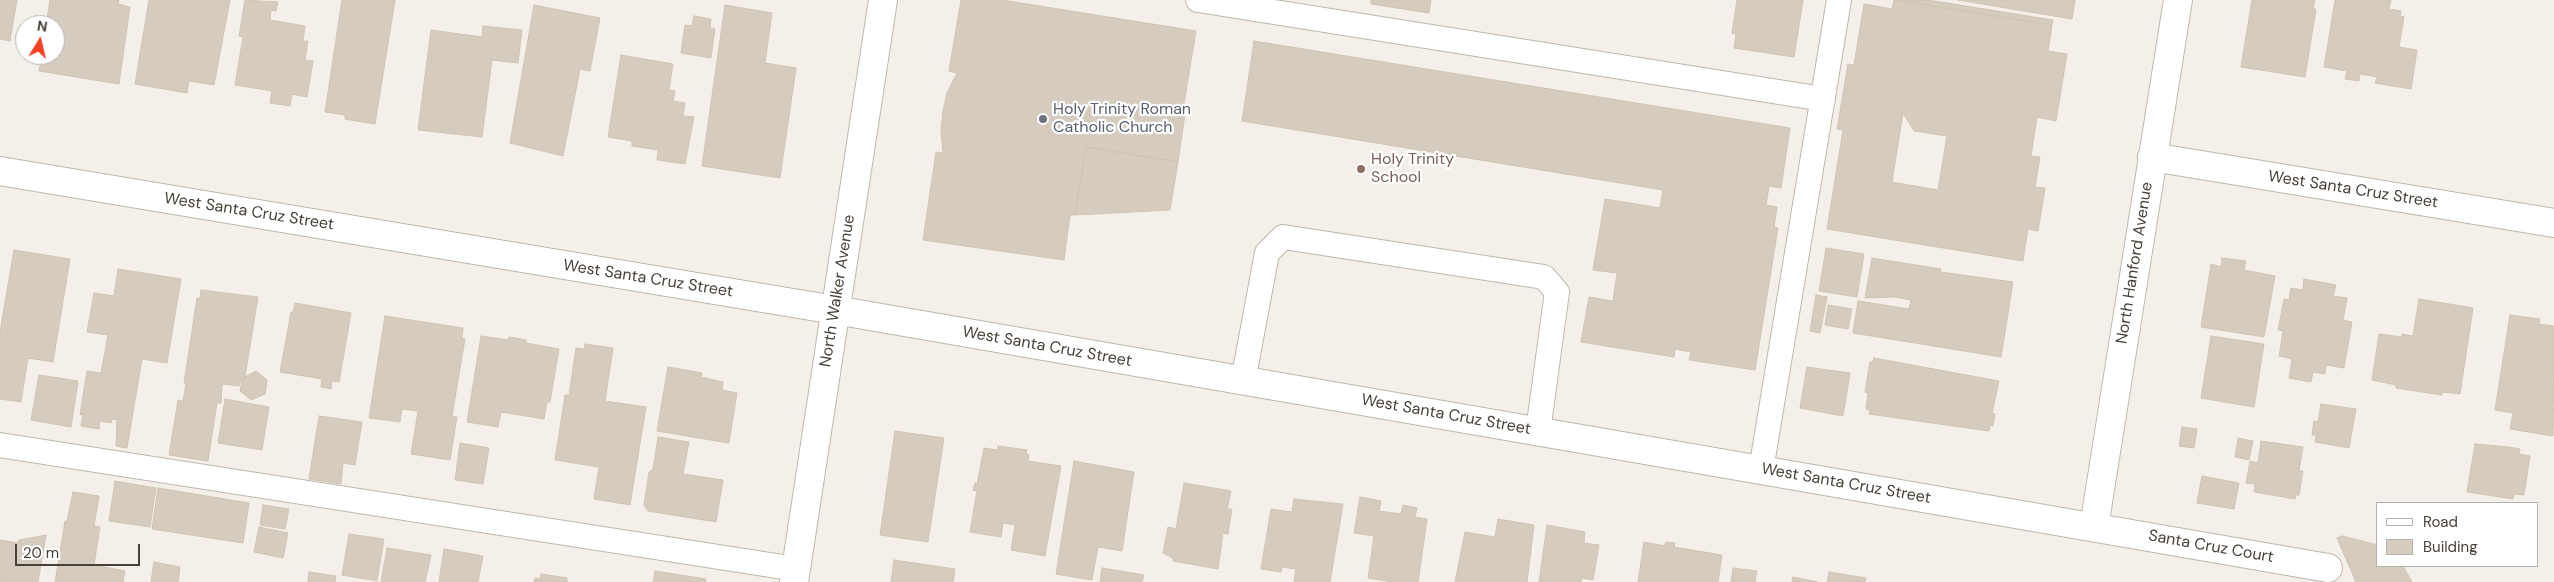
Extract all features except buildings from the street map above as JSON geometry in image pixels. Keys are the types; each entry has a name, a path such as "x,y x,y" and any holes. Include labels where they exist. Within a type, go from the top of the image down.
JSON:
{"street":[{"name":"North Walker Avenue","path":"795,575 883,0"},
{"name":"North Hanford Avenue","path":"2094,526 2178,0"},
{"name":"West Santa Cruz Street","path":"2152,157 2554,223"},
{"name":"West Santa Cruz Street","path":"0,171 835,310 2094,526"},
{"name":"Santa Cruz Court","path":"2094,526 2328,568"}],"lane":[{"path":"1198,0 1823,99"},
{"path":"1761,470 1839,0"},
{"path":"1244,381 1267,253 1283,237 1544,277 1556,292 1538,431"},
{"path":"0,445 795,575"}],"place":[{"name":"Holy Trinity Roman Catholic Church","path":"1043,119"},
{"name":"Holy Trinity School","path":"1361,169"}]}
